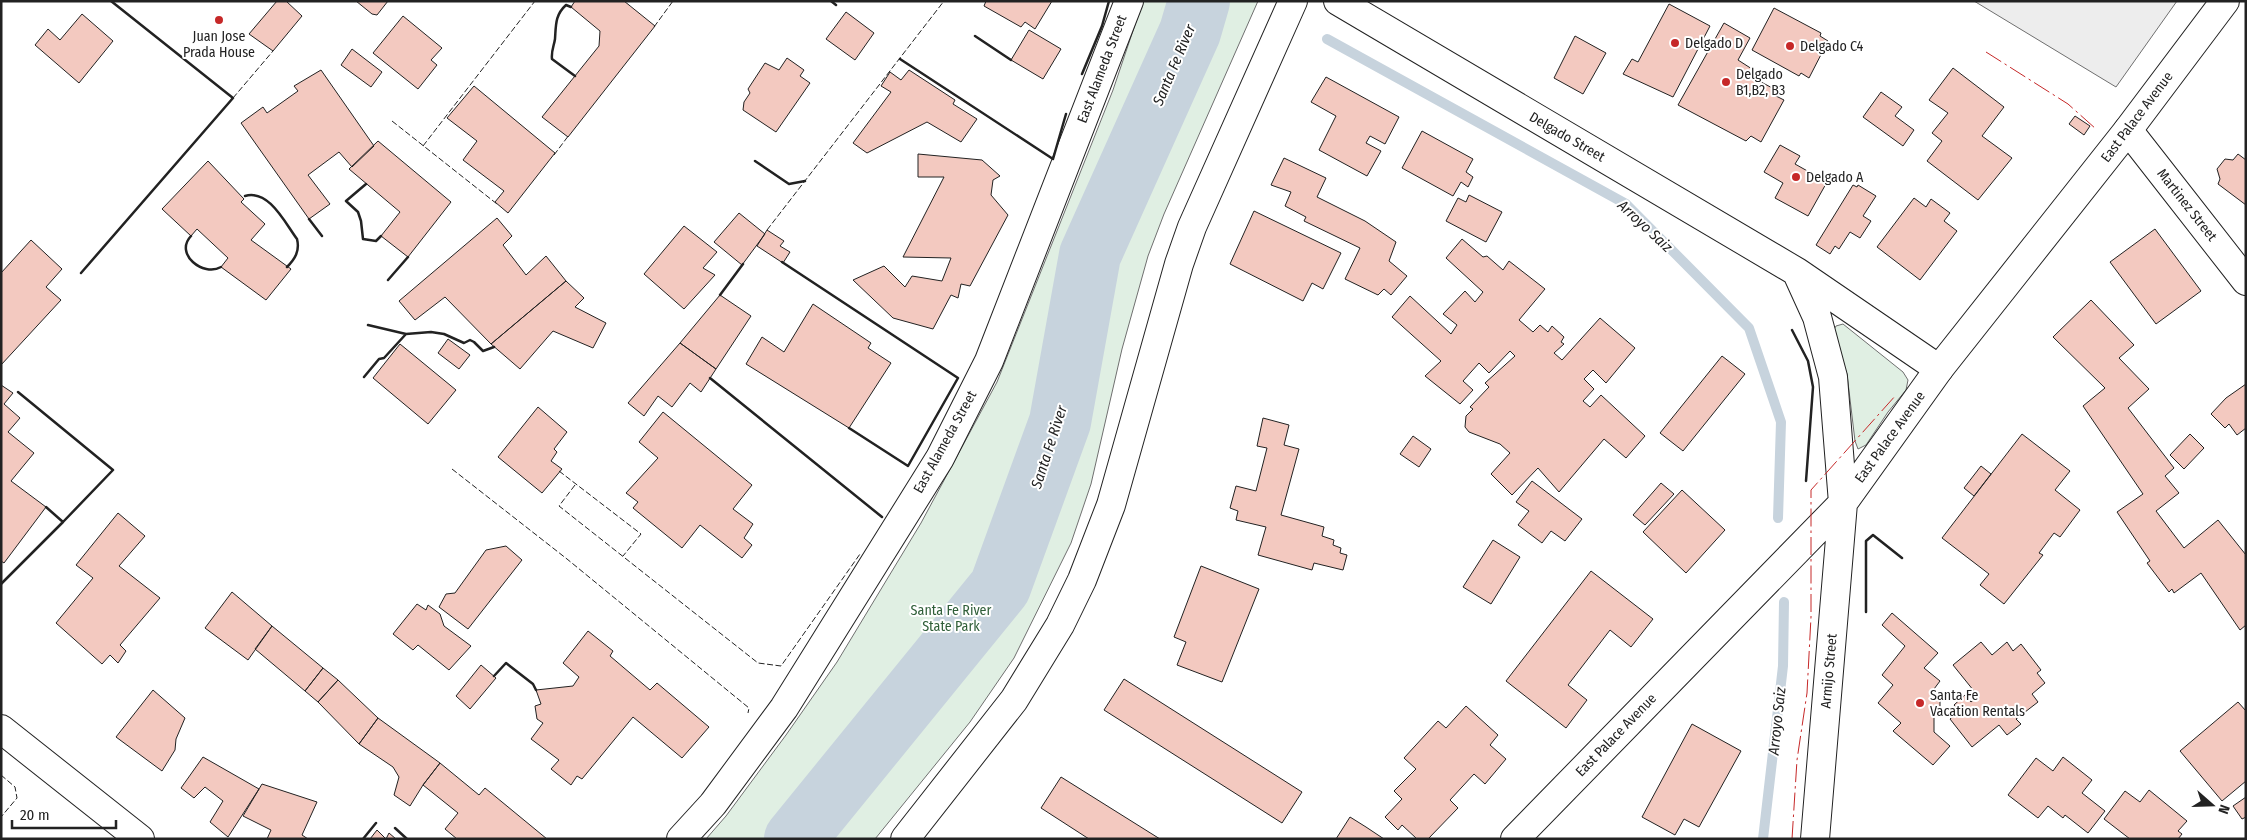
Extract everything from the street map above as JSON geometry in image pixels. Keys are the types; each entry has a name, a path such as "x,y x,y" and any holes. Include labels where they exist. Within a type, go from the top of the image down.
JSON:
{"street":[{"name":"East Alameda Street","path":"681,839 713,804 784,708 940,458 989,361 1129,1"},
{"path":"905,839 1014,700 1060,625 1082,580 1110,505 1179,264 1192,227 1293,1"},
{"name":"Delgado Street","path":"1338,1 1796,272 1939,369"},
{"name":"East Palace Avenue","path":"1515,839 1843,502 1939,369 2128,130 2225,1"},
{"name":"Martinez Street","path":"2128,130 2246,280"},
{"path":"1796,272 1817,317 1833,377 1843,502"},
{"name":"Armijo Street","path":"1815,839 1843,502"},
{"path":"1,729 140,839"}],"green space":[{"name":"Santa Fe River State Park","path":"1143,1 1258,1 1164,214 1148,256 1122,349 1091,484 1071,543 1014,658 970,722 875,839 706,839 726,816 786,735 837,662 921,523 997,382 1113,90"},
{"path":"1843,324 1903,372 1908,380 1906,390 1888,412 1866,445 1858,449 1855,441 1847,374 1832,333 1836,326"}],"shaded area":[{"path":"1974,1 2177,1 2116,87"}],"building":[{"path":"277,1 286,1 302,16 273,51 249,34"},
{"path":"356,1 388,1 377,15 372,14"},
{"path":"575,1 624,1 655,26 568,137 542,117 599,46 600,31 571,7"},
{"path":"986,1 1052,1 1035,29 1025,22 1021,27 984,6"},
{"name":"Delgado D","path":"1669,4 1710,26 1673,97 1623,74 1632,59 1638,62"},
{"name":"Delgado C4","path":"1774,8 1821,33 1820,36 1828,41 1809,78 1801,73 1799,76 1752,50"},
{"path":"846,12 874,33 855,60 826,39"},
{"path":"82,14 113,41 79,83 35,45 48,29 60,40"},
{"path":"403,16 442,48 431,60 437,65 418,89 373,53"},
{"name":"Delgado B1,B2, B3","path":"1724,23 1750,38 1738,60 1752,69 1748,75 1776,90 1774,95 1784,100 1761,142 1751,136 1746,141 1678,105"},
{"path":"1029,30 1061,49 1043,79 1011,60"},
{"path":"1575,36 1606,53 1583,94 1554,78"},
{"path":"352,49 382,72 371,87 341,65"},
{"path":"787,58 804,70 800,76 810,83 776,132 743,110 744,102 750,93 748,89 765,63 779,70"},
{"path":"1953,68 2004,107 1982,136 2012,158 1978,200 1927,161 1942,141 1932,133 1948,113 1929,100"},
{"path":"321,70 374,146 352,167 339,152 308,175 330,204 309,219 241,123 263,107 267,113 298,91 294,86"},
{"path":"909,70 955,100 953,104 977,119 961,142 927,122 867,153 853,143 891,92 881,86 890,72 901,80"},
{"path":"1326,77 1399,117 1385,144 1370,136 1366,143 1381,151 1367,176 1319,150 1336,116 1311,102"},
{"path":"474,86 555,153 508,213 495,202 504,191 463,160 477,141 447,118"},
{"path":"1881,92 1902,107 1895,116 1914,130 1903,146 1863,117"},
{"path":"2075,116 2090,126 2084,135 2069,124"},
{"path":"1422,131 1473,159 1466,172 1473,177 1468,187 1461,182 1453,196 1402,168"},
{"path":"378,141 451,202 408,257 381,236 400,212 349,169"},
{"name":"Delgado A","path":"1780,145 1800,156 1795,164 1827,182 1808,216 1775,198 1783,183 1764,172"},
{"path":"918,154 982,160 1000,176 993,180 991,195 1008,215 970,286 961,284 958,298 951,295 933,329 893,318 853,280 884,266 905,287 912,276 942,281 951,258 903,257 944,177 918,177"},
{"path":"2238,154 2246,160 2246,205 2218,184 2220,179 2217,169 2225,159 2233,160"},
{"path":"1284,158 1326,178 1317,197 1365,221 1396,242 1389,261 1407,276 1391,295 1384,289 1378,295 1345,279 1360,248 1304,221 1306,217 1285,206 1291,192 1271,185"},
{"path":"208,161 244,199 241,202 265,224 251,240 291,269 266,300 221,267 228,258 197,229 191,236 162,209"},
{"path":"1853,185 1857,187 1858,185 1876,196 1863,216 1871,221 1860,238 1850,232 1839,249 1835,246 1830,254 1816,245"},
{"path":"1469,195 1502,212 1486,242 1446,221 1458,198 1466,202"},
{"path":"1914,198 1926,207 1931,199 1950,213 1944,221 1957,231 1920,280 1877,247"},
{"path":"1254,211 1341,253 1323,289 1312,283 1303,301 1230,264"},
{"path":"739,213 765,234 742,265 714,242"},
{"path":"497,218 512,236 503,245 526,275 546,256 566,281 491,344 445,297 415,320 399,301"},
{"path":"684,226 717,252 703,268 715,275 684,309 644,274"},
{"path":"2155,229 2201,291 2156,324 2110,262"},
{"path":"767,230 784,241 780,246 790,252 783,263 757,246"},
{"path":"1462,239 1483,257 1487,256 1503,270 1509,261 1545,289 1519,320 1533,332 1540,325 1548,332 1552,326 1564,337 1561,342 1564,344 1554,353 1562,360 1600,318 1635,348 1606,383 1593,370 1584,379 1594,389 1583,401 1590,407 1601,395 1645,436 1626,458 1604,439 1559,492 1538,468 1512,495 1491,474 1510,453 1500,444 1469,432 1465,427 1466,416 1473,409 1470,407 1489,387 1485,383 1515,356 1510,351 1489,373 1479,363 1463,381 1473,390 1460,404 1425,376 1441,361 1392,317 1410,296 1451,334 1457,325 1443,314 1465,291 1475,302 1483,292 1446,258"},
{"path":"31,240 62,269 46,287 61,300 1,365 1,273"},
{"path":"566,281 584,298 575,307 606,323 593,348 553,331 520,369 491,344"},
{"path":"720,295 751,316 716,369 680,343"},
{"path":"2091,300 2134,345 2119,358 2149,389 2128,408 2174,468 2165,476 2179,493 2156,511 2184,548 2218,520 2246,555 2246,625 2240,630 2201,573 2174,593 2172,589 2169,592 2147,563 2150,561 2117,512 2143,494 2083,406 2105,388 2053,337"},
{"path":"813,304 871,343 868,348 891,363 849,428 746,364 762,337 784,352"},
{"path":"448,339 470,355 459,369 438,353"},
{"path":"680,343 716,369 701,392 690,383 672,407 658,396 644,416 628,403"},
{"path":"400,344 456,390 428,424 373,378"},
{"path":"1722,356 1745,374 1683,451 1660,433"},
{"path":"2246,384 2246,428 2237,435 2229,424 2225,428 2211,414 2226,398"},
{"path":"1,385 13,393 4,404 20,418 8,432 34,453 11,481 46,507 4,563 1,561"},
{"path":"538,407 567,432 554,449 557,452 551,461 562,469 542,493 498,457"},
{"path":"663,412 752,485 733,509 753,524 744,538 752,545 742,558 700,525 682,548 633,508 638,502 626,493 658,458 639,442"},
{"path":"1263,418 1289,425 1284,445 1299,449 1281,515 1324,527 1322,536 1334,540 1333,545 1341,548 1340,553 1347,555 1343,570 1314,563 1312,570 1258,555 1266,527 1236,520 1238,511 1230,508 1236,486 1256,491 1267,448 1257,446"},
{"path":"2022,434 2070,471 2055,490 2080,510 2060,537 2054,533 2039,553 2043,555 2004,604 1980,585 1989,574 1942,538"},
{"path":"2190,434 2204,448 2184,469 2170,455"},
{"path":"1413,436 1431,449 1419,467 1400,454"},
{"path":"1981,466 1991,474 1974,496 1964,488"},
{"path":"1532,481 1582,519 1565,541 1551,531 1542,543 1518,525 1529,511 1516,502"},
{"path":"1661,483 1674,494 1645,525 1633,515"},
{"path":"1682,490 1725,530 1686,573 1643,532"},
{"path":"118,513 145,536 119,566 160,598 120,645 126,651 118,663 110,655 102,664 56,623 93,578 76,565"},
{"path":"1493,540 1520,557 1491,604 1463,587"},
{"path":"506,546 522,560 468,629 439,607 446,594 455,593 486,550"},
{"path":"1201,566 1259,589 1222,682 1177,665 1186,642 1174,637"},
{"path":"1591,571 1653,619 1631,647 1610,630 1568,685 1587,700 1566,728 1506,681"},
{"path":"232,592 272,626 248,660 205,628"},
{"path":"417,604 426,610 428,605 440,614 444,626 471,646 449,670 418,645 413,650 393,634"},
{"path":"1892,613 1938,653 1924,668 1940,681 1934,689 1940,699 1940,707 1934,717 1934,732 1950,746 1933,765 1893,731 1901,723 1878,703 1893,685 1882,675 1905,646 1882,625"},
{"path":"272,626 323,668 305,691 255,649"},
{"path":"588,631 613,651 610,656 650,690 657,683 709,727 682,758 633,717 582,779 577,776 571,785 551,769 559,760 531,739 543,723 537,719 535,706 541,704 536,690 573,686 579,677 563,663"},
{"path":"1981,642 1992,655 2007,642 2013,651 2021,644 2041,670 2037,673 2045,683 2032,694 2038,702 2016,719 2021,724 2007,735 1999,725 1972,747 1950,719 1959,711 1954,705 1965,695 1971,702 1978,696 1953,665"},
{"path":"481,665 496,678 470,709 456,696"},
{"path":"323,668 338,680 318,702 305,691"},
{"path":"1124,679 1302,792 1282,823 1104,710"},
{"path":"338,680 378,718 359,744 318,702"},
{"path":"153,690 185,718 176,739 175,750 162,771 116,737"},
{"path":"2238,702 2246,711 2246,781 2222,801 2180,751"},
{"path":"1466,706 1498,735 1490,745 1506,759 1485,784 1474,774 1450,800 1458,808 1428,839 1417,839 1402,825 1398,830 1385,817 1402,799 1394,791 1416,769 1404,758 1438,721 1446,728"},
{"path":"378,718 440,763 410,806 394,795 399,777 393,767 359,744"},
{"path":"1692,724 1741,751 1699,827 1684,819 1675,835 1642,817"},
{"path":"203,757 259,789 228,837 210,822 223,801 205,787 194,798 181,788"},
{"path":"2063,757 2092,780 2082,793 2105,811 2088,833 2065,815 2063,818 2048,806 2038,818 2008,795 2036,758 2053,771"},
{"path":"440,763 479,795 485,788 547,839 457,839 445,829 458,813 423,785"},
{"path":"1061,777 1160,839 1089,839 1041,808"},
{"path":"262,784 317,802 302,835 308,839 267,839 271,830 243,816"},
{"path":"2149,790 2187,821 2178,831 2182,834 2178,839 2130,839 2104,819 2125,791 2140,802"},
{"path":"2246,797 2246,817 2242,819 2233,806"},
{"path":"1350,817 1366,827 1384,839 1336,839"},
{"path":"377,830 386,839 370,839"},
{"path":"389,833 396,839 386,839"}],"waterway":[{"name":"Santa Fe River","path":"795,839 1000,587 1060,422 1090,255 1190,32 1199,1"},
{"name":"Arroyo Saiz","path":"1327,39 1626,204 1749,328 1781,422 1778,518"},
{"name":"Arroyo Saiz","path":"1763,839 1783,666 1784,602"}],"fence":[{"path":"423,146 535,1"},
{"path":"654,27 673,1"},
{"path":"767,230 944,1"},
{"path":"233,98 273,51"},
{"path":"392,121 497,204"},
{"path":"554,155 569,135"},
{"path":"452,469 567,559 749,708 748,713"},
{"path":"559,471 641,534 623,556"},
{"path":"575,485 559,506 758,663 781,666 860,554"},
{"path":"1,775 15,787 17,798 1,817"}],"wall":[{"path":"81,273 233,98 111,1"},
{"path":"831,1 836,5"},
{"path":"1082,74 1102,26 1109,1"},
{"path":"571,7 566,5 558,16 552,59 575,76"},
{"path":"975,36 1011,60"},
{"path":"900,59 1053,159 1066,114"},
{"path":"755,161 789,184 805,181"},
{"path":"366,184 346,201 358,212 363,239 376,241 381,236"},
{"path":"245,196 254,195 269,202 297,239 298,247 296,254 287,267"},
{"path":"309,219 322,236"},
{"path":"191,236 186,250 193,262 206,269 221,267"},
{"path":"388,280 408,257"},
{"path":"782,262 958,378 908,466 849,428"},
{"path":"720,295 743,264"},
{"path":"368,325 406,334"},
{"path":"1792,330 1808,361 1813,387 1806,481"},
{"path":"364,377 379,359 384,358 406,334 431,332 444,334 464,343 470,340 483,351 494,347"},
{"path":"710,378 882,517"},
{"path":"18,392 113,470 63,522 46,507"},
{"path":"1,584 63,522"},
{"path":"1866,612 1866,541 1873,535 1902,558"},
{"path":"494,676 506,663 533,684 536,690"},
{"path":"363,839 376,823"},
{"path":"395,828 407,839"}],"power":[{"path":"1986,52 2068,104 2096,129"},
{"path":"1792,839 1797,760 1807,693 1811,617 1811,490 1896,395"}],"place":[{"name":"Juan Jose Prada House","path":"219,20"},
{"name":"Delgado D","path":"1675,43"},
{"name":"Delgado C4","path":"1790,46"},
{"name":"Delgado B1,B2, B3","path":"1726,82"},
{"name":"Delgado A","path":"1796,177"},
{"name":"Santa Fe Vacation Rentals","path":"1920,703"}]}
